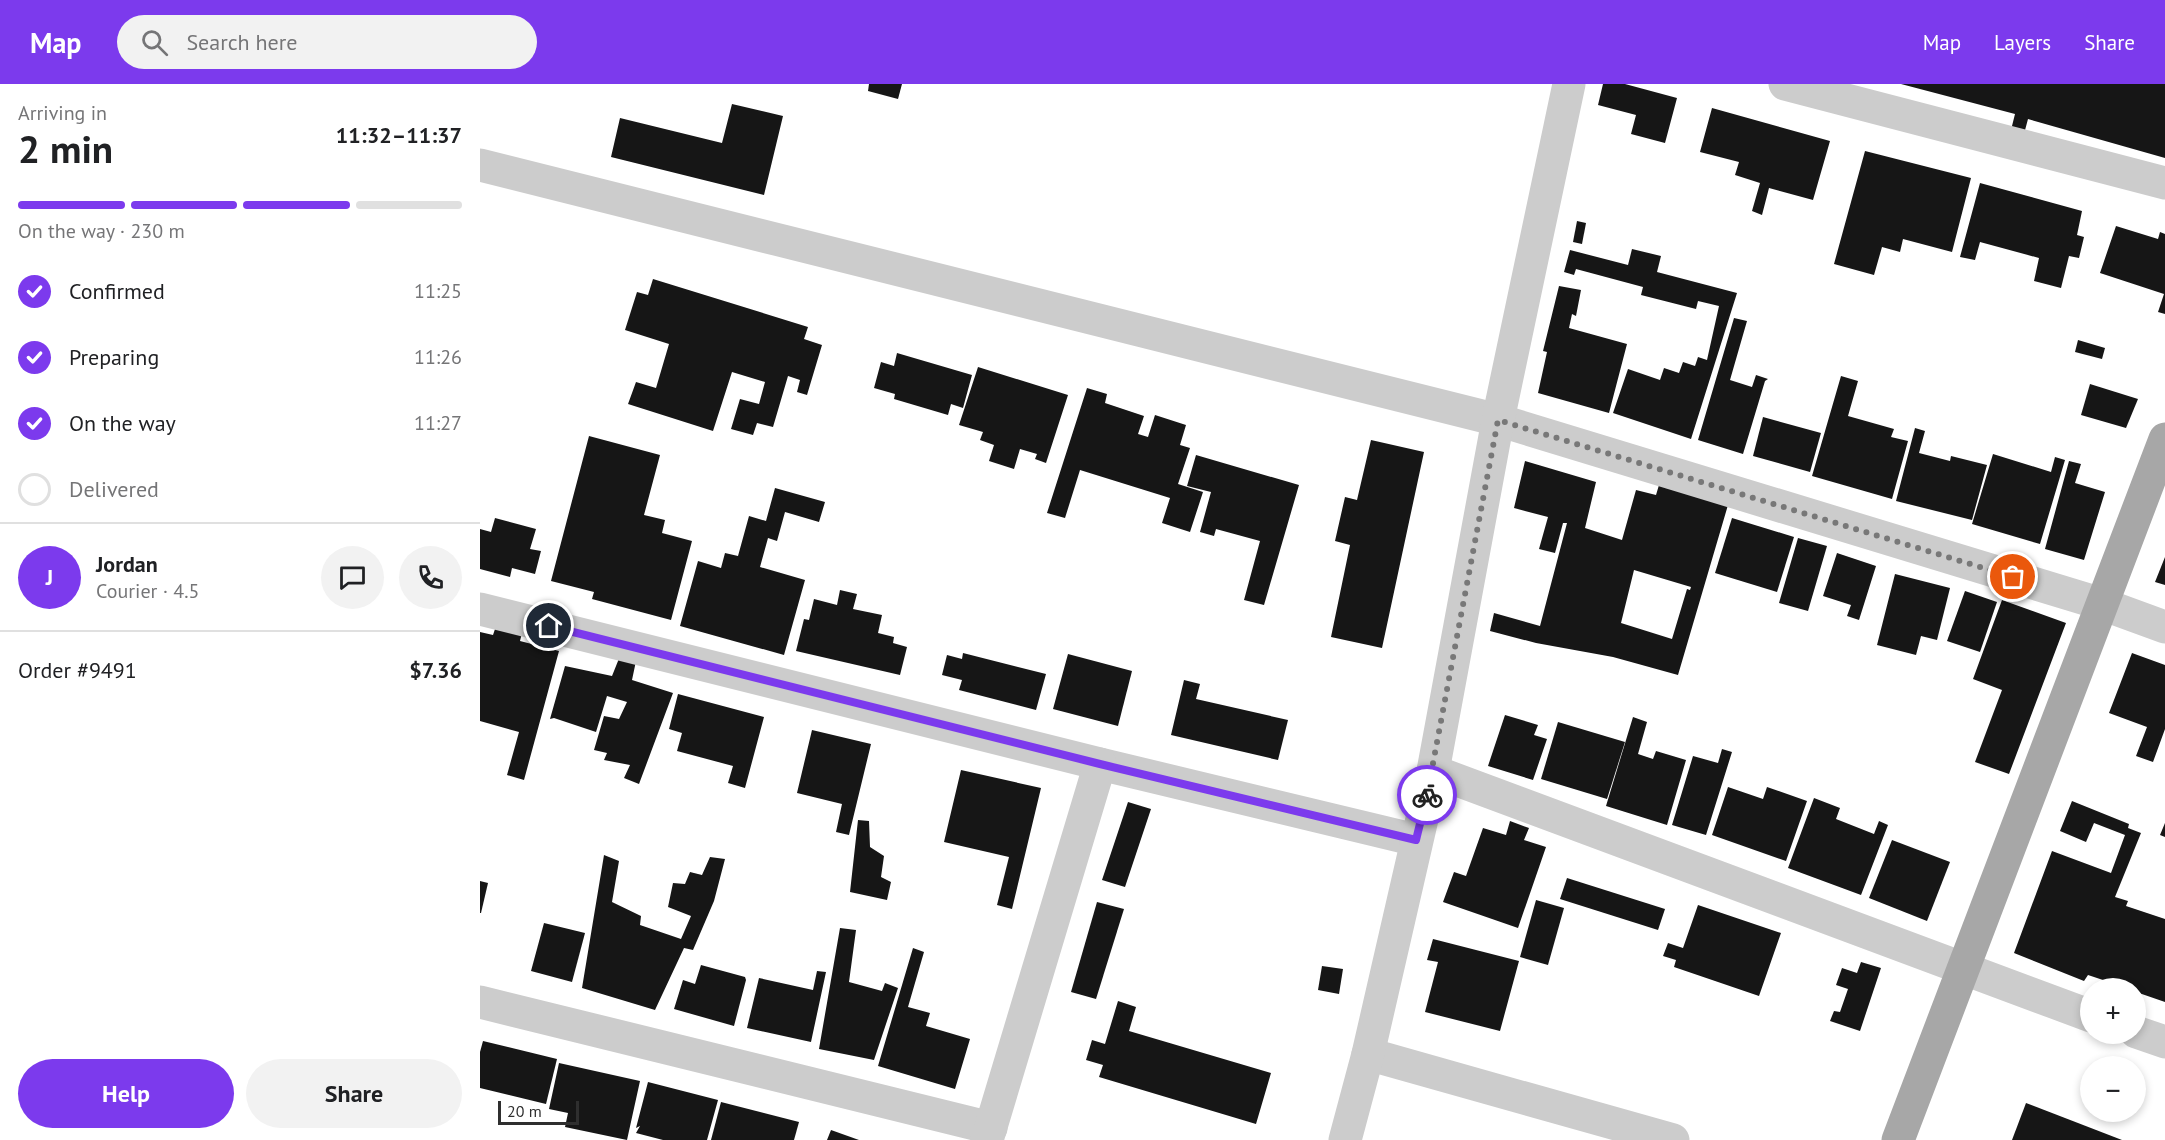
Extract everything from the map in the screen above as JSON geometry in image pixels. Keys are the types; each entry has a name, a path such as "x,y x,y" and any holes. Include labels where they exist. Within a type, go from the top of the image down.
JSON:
{"main road":[{"path":"1898,1140 2165,439"}],"street":[{"path":"1345,1140 1368,1054 1433,771 1498,420 1569,84"},
{"path":"1785,84 2165,183"},
{"path":"480,165 1498,420 2102,604 2165,627"},
{"path":"480,609 1100,764 1416,840"},
{"path":"480,1002 989,1134 1100,764"},
{"path":"1433,771 2080,1012"},
{"path":"2146,1035 2165,1042"},
{"path":"1368,1054 1673,1140"}],"building":[{"path":"869,84 902,84 898,99 868,91"},
{"path":"1603,84 1625,84 1677,98 1665,143 1631,134 1636,115 1598,105"},
{"path":"1901,84 2165,84 2165,158 2028,119 2024,134 2011,130 2015,114"},
{"path":"732,104 783,116 764,195 611,157 620,118 722,143"},
{"path":"1712,108 1830,141 1813,200 1769,188 1762,215 1752,211 1760,183 1735,175 1739,162 1700,152"},
{"path":"1865,151 1971,178 1952,252 1903,239 1900,252 1882,247 1874,275 1834,264"},
{"path":"1980,183 2082,211 2077,235 2084,237 2079,258 2069,256 2061,288 2034,281 2039,258 1980,242 1975,260 1960,257"},
{"path":"1577,221 1586,223 1582,244 1573,242"},
{"path":"2116,226 2158,239 2160,232 2165,234 2165,314 2158,312 2164,294 2100,273"},
{"path":"1632,249 1661,256 1657,272 1737,293 1691,439 1613,413 1628,369 1660,380 1664,368 1679,373 1683,362 1695,366 1698,357 1707,360 1719,306 1698,301 1696,309 1641,295 1643,287 1576,269 1574,275 1564,272 1570,250 1628,265"},
{"path":"653,279 808,327 804,339 822,345 807,395 797,392 800,380 788,376 773,427 757,423 753,435 731,429 740,399 759,404 765,382 732,372 713,431 628,404 636,382 656,388 669,344 625,330 637,292 648,295"},
{"path":"1559,286 1581,290 1576,316 1572,314 1569,328 1627,344 1609,413 1538,393 1547,352 1543,351"},
{"path":"1734,318 1747,321 1730,380 1752,387 1756,375 1768,379 1765,381 1743,454 1698,440"},
{"path":"2078,340 2105,348 2102,359 2075,352"},
{"path":"897,353 972,375 963,408 951,404 948,415 894,399 895,394 874,388 881,362 894,366"},
{"path":"978,367 1068,395 1046,463 1035,459 1037,454 1020,449 1014,469 989,461 994,445 980,440 983,432 959,425"},
{"path":"1841,376 1858,381 1848,416 1894,429 1891,437 1908,441 1892,499 1812,476"},
{"path":"2090,384 2138,399 2126,428 2081,415"},
{"path":"1087,388 1107,394 1105,403 1144,416 1138,434 1148,437 1155,415 1186,425 1180,445 1190,448 1178,484 1203,492 1190,532 1162,523 1170,498 1080,470 1065,518 1047,513"},
{"path":"1763,417 1821,433 1810,472 1753,456"},
{"path":"1915,428 1925,431 1919,453 1950,461 1951,456 1987,465 1972,520 1896,501"},
{"path":"589,436 660,455 644,515 665,520 662,533 692,541 671,620 592,599 594,592 551,581"},
{"path":"1371,440 1424,452 1382,648 1331,637 1350,545 1335,541 1345,497 1357,500"},
{"path":"1993,454 2051,472 2055,457 2065,460 2040,544 1972,524"},
{"path":"1196,455 1299,485 1264,605 1244,600 1260,541 1216,529 1214,536 1200,532 1211,492 1187,486"},
{"path":"1525,461 1596,482 1585,528 1622,540 1636,490 1656,495 1659,485 1728,505 1678,675 1613,657 1536,643 1490,631 1494,613 1540,626 1567,523 1563,523 1555,553 1539,549 1548,517 1514,508","holes":["1634,570 1691,587 1690,590 1687,589 1672,639 1621,623"]},
{"path":"2069,461 2081,464 2075,483 2105,492 2084,560 2045,549"},
{"path":"775,488 825,502 819,522 785,512 777,541 768,538 760,567 805,580 784,655 680,626 698,561 721,568 725,553 738,556 749,516 766,521"},
{"path":"495,518 536,529 530,549 541,551 535,574 512,568 510,577 480,569 480,529 491,532"},
{"path":"1732,518 1794,537 1777,592 1715,573"},
{"path":"1798,538 1827,546 1808,611 1779,603"},
{"path":"1837,553 1876,566 1859,620 1847,616 1851,605 1823,596"},
{"path":"2165,557 2165,585 2155,582"},
{"path":"1895,574 1950,588 1937,640 1921,636 1916,655 1877,645"},
{"path":"840,590 857,594 853,609 882,615 878,633 894,637 893,643 907,647 900,675 796,651 804,619 809,620 814,599 837,605"},
{"path":"1965,591 1997,602 1980,652 1947,641"},
{"path":"2002,600 2066,623 2009,774 1975,762 2002,690 1973,679"},
{"path":"497,623 523,629 520,641 559,651 524,780 507,775 519,732 480,721 480,632 493,635"},
{"path":"963,653 1046,674 1036,710 959,690 962,680 942,675 947,655 962,659"},
{"path":"2132,653 2165,665 2165,729 2153,762 2136,756 2147,727 2109,713"},
{"path":"1068,654 1132,671 1118,726 1053,709"},
{"path":"620,656 636,661 632,680 673,693 639,784 624,778 630,765 604,760 607,753 594,750 604,716 619,719 627,702 607,696 596,732 554,718 550,719 565,666 612,676"},
{"path":"1184,680 1200,684 1196,699 1288,720 1278,760 1171,735"},
{"path":"678,694 764,717 745,788 728,783 733,766 677,751 682,733 669,729"},
{"path":"1505,715 1538,725 1534,735 1547,739 1533,780 1488,766"},
{"path":"1633,717 1647,722 1638,754 1653,759 1656,751 1686,760 1667,825 1606,806"},
{"path":"1558,722 1625,742 1607,799 1541,779"},
{"path":"812,730 871,744 849,835 836,832 842,804 797,793"},
{"path":"1722,749 1732,752 1706,835 1672,825 1693,756 1718,763"},
{"path":"961,770 1041,788 1012,909 997,905 1009,857 944,842"},
{"path":"1728,787 1763,799 1767,787 1807,801 1786,861 1712,835"},
{"path":"1814,798 1840,808 1836,819 1874,834 1879,821 1888,825 1861,895 1788,868"},
{"path":"2072,801 2129,824 2128,828 2141,833 2115,897 2128,901 2126,906 2165,919 2165,1002 2146,995 2146,978 2097,978 2088,975 2080,979 2014,953 2052,851 2111,873 2125,835 2094,823 2086,842 2060,831"},
{"path":"1128,802 1151,809 1125,887 1102,880"},
{"path":"858,820 869,821 870,847 884,856 881,877 891,882 887,900 850,892"},
{"path":"1510,821 1529,828 1524,840 1546,847 1518,928 1443,902 1454,872 1466,876 1483,828 1506,835"},
{"path":"2165,823 2165,837 2160,835"},
{"path":"1892,840 1950,862 1927,921 1869,898"},
{"path":"604,855 619,861 612,902 641,916 640,925 681,939 691,916 668,907 673,883 685,884 690,872 702,875 710,857 725,859 714,901 693,950 684,948 655,1010 582,988"},
{"path":"1567,878 1665,909 1658,930 1560,899"},
{"path":"480,881 488,883 481,913 480,913"},
{"path":"1536,900 1564,908 1548,965 1520,957"},
{"path":"1097,902 1124,909 1096,999 1071,992"},
{"path":"1698,905 1781,933 1759,996 1674,967 1676,960 1663,956 1668,943 1683,948"},
{"path":"544,923 585,933 572,982 531,971"},
{"path":"840,928 856,930 849,982 882,991 885,983 898,988 874,1060 819,1049"},
{"path":"1433,939 1519,961 1500,1031 1425,1012 1438,962 1427,960"},
{"path":"913,948 924,952 908,1007 930,1013 926,1026 970,1039 955,1089 878,1066"},
{"path":"1861,962 1881,968 1860,1031 1830,1021 1834,1011 1840,1012 1848,989 1836,985 1842,968 1857,973"},
{"path":"701,965 745,977 734,1026 674,1009 683,980 695,984"},
{"path":"1322,966 1343,969 1339,994 1318,990"},
{"path":"817,971 826,972 811,1042 747,1028 759,978 813,990"},
{"path":"1118,1001 1136,1007 1129,1031 1271,1073 1256,1124 1099,1077 1103,1065 1086,1060 1092,1040 1105,1044"},
{"path":"483,1041 557,1059 546,1104 480,1088 480,1052"},
{"path":"559,1063 640,1081 627,1140 565,1127 568,1113 549,1109"},
{"path":"648,1082 718,1100 707,1140 663,1140 636,1133 640,1126 636,1128"},
{"path":"721,1102 799,1122 794,1140 711,1140"},
{"path":"2026,1103 2122,1140 2012,1140"},
{"path":"831,1130 859,1140 827,1140"}],"way so far":[{"path":"1427,795 1498,420 2013,577"}],"route":[{"path":"549,626 1100,764 1416,840 1427,795"}]}
